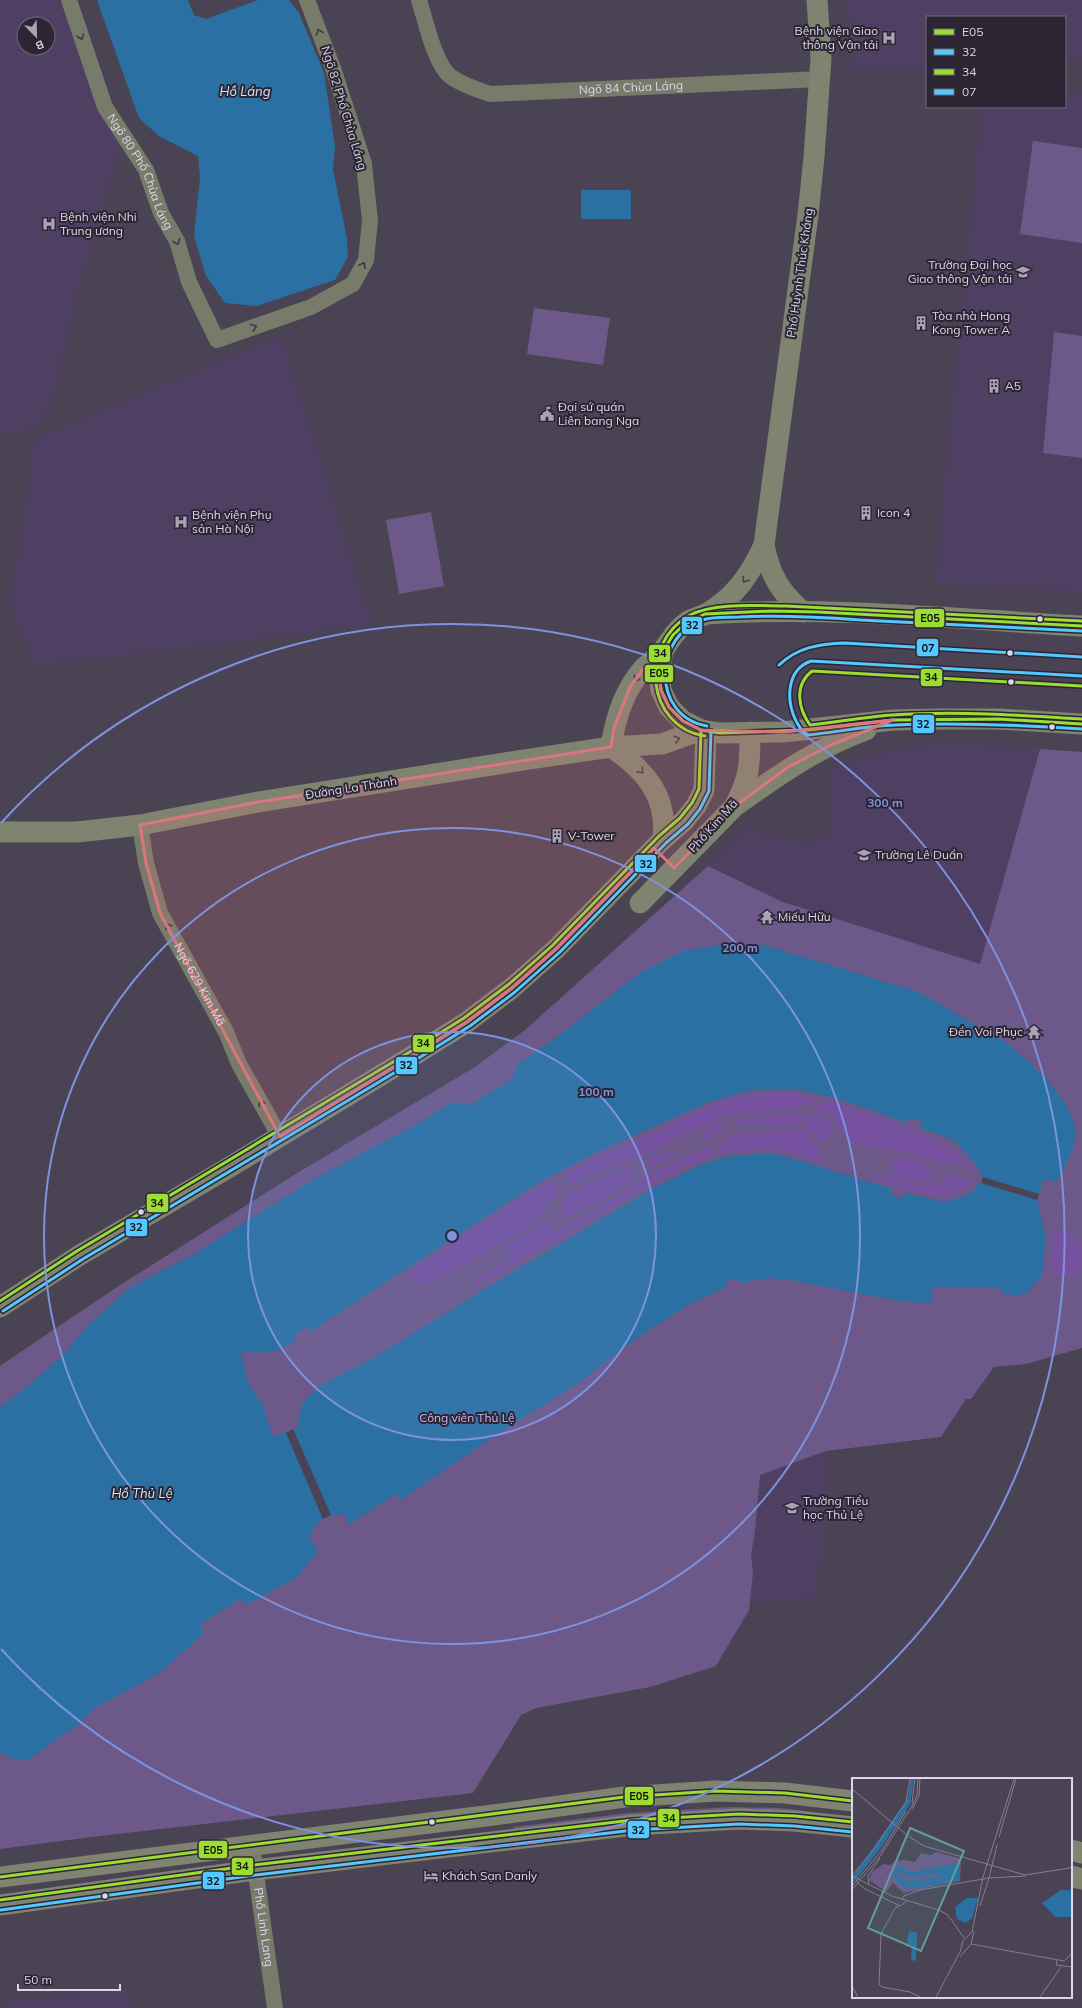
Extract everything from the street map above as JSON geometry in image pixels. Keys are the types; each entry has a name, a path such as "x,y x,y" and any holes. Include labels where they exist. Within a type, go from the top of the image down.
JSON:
{"main road":[{"name":"Phố Huỳnh Thúc Kháng","path":"663,651 673,635 687,622 705,614 729,599 748,577 764,545 808,215 820,79 820,30 817,0"},
{"name":"Phố Huỳnh Thúc Kháng","path":"764,545 769,568 779,586 790,601 803,612"},
{"path":"705,614 803,612 1082,626"},
{"path":"663,651 659,671 661,690 670,708 683,721 703,730 728,733 808,730 893,720 999,719 1082,724"},
{"path":"663,651 643,669 630,687 614,728 611,747 634,763 650,783 664,816 659,843 674,868"},
{"path":"734,807 788,767 811,754 858,733 893,720"},
{"path":"0,1307 80,1255 280,1137 454,1030 512,988 556,949 659,843 684,821 696,806 704,790 707,756 703,730"},
{"name":"Đường La Thành","path":"0,832 77,832 140,825 258,802 611,747 662,744 703,730"},
{"name":"Phố Kim Mã","path":"640,903 734,807 745,788 749,773 750,732"},
{"path":"0,1877 252,1846 624,1797 716,1792 785,1793 852,1801"},
{"path":"0,1904 512,1838 657,1823 739,1819 794,1821 852,1826"},
{"path":"1072,1850 1082,1853"},
{"path":"1072,1876 1082,1879"}],"street":[{"name":"Ngõ 80 Phố Chùa Láng","path":"69,0 105,107 146,170 161,213 177,241 189,282 217,340"},
{"name":"Ngõ 82 Phố Chùa Láng","path":"217,340 311,307 353,284 366,260 370,221 364,164 333,68 307,0"},
{"name":"Ngõ 84 Chùa Láng","path":"419,0 432,44 447,73 465,84 490,94 820,79"},
{"name":"Ngõ 629 Kim Mã","path":"140,825 146,863 160,913 226,1032 239,1064 280,1137"},
{"name":"Phố Linh Lang","path":"252,1846 275,2008"}],"highlighted area":[{"path":"663,651 659,671 661,690 669,707 683,721 701,730 783,732 893,720 833,744 788,767 734,807 674,868 654,848 556,949 512,988 467,1022 280,1137 160,913 146,863 140,825 258,802 611,747 614,728 630,687 643,669"}],"shaded area":[{"name":"Bệnh viện Nhi Trung ương","path":"0,0 61,0 102,114 120,149 80,283 50,411 40,414 42,422 29,426 26,435 0,432"},
{"name":"Bệnh viện Giao thông Vận tải","path":"848,0 1082,0 1082,58 1066,65 1066,16 926,16 926,70 876,68 852,72"},
{"name":"Trường Đại học Giao thông Vận tải","path":"1066,91 1082,93 1082,592 935,583 981,108 1066,108"},
{"name":"Bệnh viện Phụ sản Hà Nội","path":"281,336 373,625 35,666 10,606 35,438"},
{"name":"Trường Lê Duẩn","path":"963,744 1040,749 980,964 783,902 708,866 751,824 766,838 772,832 813,845 815,835 829,838 829,771 862,759 916,745"},
{"path":"792,1093 818,1099 797,1108 725,1115 629,1161 594,1173 573,1184 566,1173 719,1102 744,1095"},
{"path":"828,1101 886,1120 932,1138 951,1150 965,1162 973,1175 968,1173 964,1166 954,1162 942,1165 911,1153 854,1145 832,1119 833,1115 811,1109"},
{"path":"801,1114 801,1125 737,1126 736,1120"},
{"path":"807,1114 826,1119 836,1131 822,1143 806,1125"},
{"path":"722,1122 723,1130 698,1143 711,1126"},
{"path":"804,1131 819,1148 817,1161 789,1152 772,1149 747,1150 715,1156 726,1139 737,1134"},
{"path":"716,1143 708,1157 682,1168 632,1195 478,1285 474,1280 512,1259 505,1246 548,1222 555,1233 623,1193 637,1181"},
{"path":"659,1153 679,1153 650,1167 646,1159"},
{"path":"904,1157 921,1161 926,1166 926,1174 935,1177 934,1181 906,1180 899,1178 894,1174 891,1170 891,1163"},
{"path":"630,1167 633,1175 620,1189 565,1219 560,1210 564,1197 597,1179"},
{"path":"874,1175 884,1179 885,1175 906,1183 920,1185 943,1184 948,1175 971,1180 966,1186 958,1191 950,1195 942,1196 925,1194 898,1187 872,1178"},
{"path":"553,1181 559,1192 546,1205 539,1221 427,1285 405,1276 522,1197"},
{"path":"1057,1227 1082,1245 1081,1274 1074,1276 1052,1272 1053,1231"},
{"name":"Trường Tiểu học Thủ Lệ","path":"826,1451 827,1484 823,1561 818,1562 816,1598 750,1603 753,1573 751,1555 755,1531 760,1475"},
{"path":"129,1988 131,2008 8,2008 8,2001"}],"green space":[{"path":"1033,141 1082,148 1082,243 1020,234"},
{"path":"534,308 610,318 603,365 527,354"},
{"path":"1054,332 1082,336 1082,458 1043,453"},
{"path":"431,512 444,586 399,594 386,520"},
{"name":"Công viên Thủ Lệ","path":"1040,749 1082,752 1082,1348 1026,1364 994,1367 971,1399 966,1399 941,1437 826,1451 760,1475 755,1531 751,1555 753,1573 749,1610 716,1666 650,1687 536,1708 521,1715 473,1793 0,1849 0,1366 111,1291 294,1175 475,1067 525,1030 708,866 783,902 980,964"},
{"path":"731,1807 781,1808 852,1817 513,1830 513,1827 628,1813"}],"water":[{"name":"Hồ Láng","path":"97,0 188,0 194,15 206,19 258,0 289,0 299,13 324,73 335,146 333,170 347,238 348,257 335,280 257,306 225,303 206,276 194,236 200,178 198,156 159,136 139,118"},
{"path":"581,190 631,190 631,219 581,219"},
{"name":"Hồ Thủ Lệ","path":"723,945 764,945 919,992 1011,1046 1046,1078 1067,1106 1075,1127 1074,1146 1058,1180 1055,1182 1044,1179 1037,1200 1046,1236 1042,1276 1028,1292 1012,1297 1011,1293 1003,1295 1002,1287 931,1288 931,1303 899,1301 791,1280 768,1278 740,1283 739,1278 726,1281 727,1287 694,1302 641,1335 574,1386 496,1435 401,1500 396,1494 348,1525 347,1518 342,1514 330,1516 321,1520 315,1527 310,1538 318,1551 296,1578 246,1605 242,1598 200,1624 204,1633 160,1673 95,1708 76,1726 31,1758 27,1760 19,1760 11,1758 0,1752 0,1407 34,1381 65,1353 85,1328 129,1288 194,1254 309,1182 422,1121 452,1102 470,1105 513,1078 517,1064 554,1039 641,972 685,950","holes":["793,1089 808,1091 851,1103 907,1123 909,1118 922,1121 920,1128 954,1140 979,1168 983,1177 981,1183 977,1184 972,1193 945,1202 905,1193 902,1199 891,1195 892,1189 799,1160 774,1154 726,1157 703,1164 650,1190 473,1296 380,1354 319,1386 302,1404 297,1428 273,1437 263,1405 247,1381 241,1351 265,1353 276,1351 289,1345 297,1340 294,1336 306,1327 310,1332 535,1185 593,1154 709,1102 751,1090"]}],"pier":[{"path":"983,1177 1039,1194 1037,1200 981,1183"},
{"path":"293,1429 331,1515 323,1519 286,1433"}],"transit line":[{"name":"34","path":"705,736 685,729 670,717 661,701 656,683 656,664 662,645 673,628 690,615 700,611 724,606 750,605 1082,621"},
{"name":"E05","path":"1082,626 818,612 772,611 705,614 687,622 673,635 663,651 659,671 661,690 669,707 683,721 701,730 720,733 808,730 893,720 999,719 1082,724"},
{"name":"32","path":"707,726 689,719 676,707 668,692 665,674 668,657 676,640 688,627 706,619 770,616 1082,631"},
{"name":"07","path":"779,665 801,650 826,644 845,643 1082,657"},
{"name":"32","path":"1082,676 811,661 803,665 797,671 790,686 790,695 796,721 802,731 808,735 874,727 919,724 989,724 1082,729"},
{"name":"34","path":"1082,686 812,671 802,683 800,690 801,704 810,725 882,716 940,713 1082,719"},
{"name":"34","path":"0,1301 77,1251 408,1053 464,1018 509,984 553,945 659,836 680,818 692,803 699,789 701,731"},
{"name":"32","path":"3,1311 83,1259 414,1061 470,1026 515,992 560,952 666,843 688,824 700,809 709,791 711,731"},
{"name":"E05","path":"0,1877 624,1797 716,1791 785,1793 852,1801"},
{"name":"34","path":"0,1900 254,1865 633,1820 739,1814 795,1816 852,1822"},
{"name":"32","path":"1,1910 256,1875 634,1830 739,1824 794,1826 852,1832"}],"place":[{"name":"Bệnh viện Giao thông Vận tải","path":"889,38"},
{"name":"Bệnh viện Nhi Trung ương","path":"49,224"},
{"name":"Trường Đại học Giao thông Vận tải","path":"1023,272"},
{"name":"Tòa nhà Hong Kong Tower A","path":"921,323"},
{"name":"A5","path":"994,386"},
{"name":"Đại sứ quán Liên bang Nga","path":"547,414"},
{"name":"Icon 4","path":"866,513"},
{"name":"Bệnh viện Phụ sản Hà Nội","path":"181,522"},
{"name":"V-Tower","path":"557,836"},
{"name":"Trường Lê Duẩn","path":"864,855"},
{"name":"Miếu Hữu","path":"767,917"},
{"name":"Đền Voi Phục","path":"1034,1032"},
{"name":"Trường Tiểu học Thủ Lệ","path":"792,1508"},
{"name":"Khách Sạn Danly","path":"431,1876"}]}
